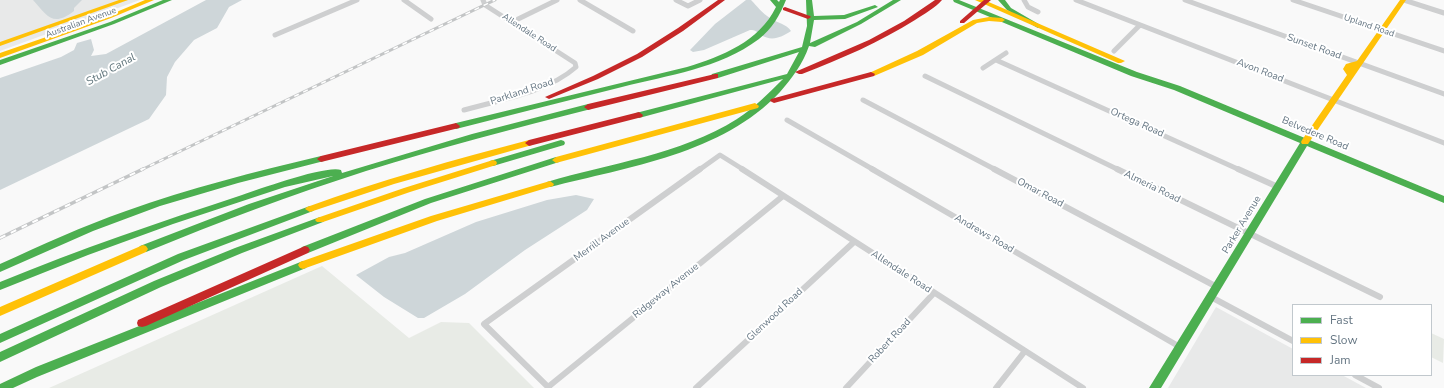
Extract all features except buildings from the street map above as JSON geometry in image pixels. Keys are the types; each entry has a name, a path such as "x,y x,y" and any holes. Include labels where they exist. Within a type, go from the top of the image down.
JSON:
{"main road":[{"path":"0,44 125,0"},
{"name":"Australian Avenue","path":"0,56 109,17 151,0"},
{"name":"Australian Avenue","path":"0,63 112,23 169,0"},
{"path":"467,123 548,98 610,72 662,44 722,0"},
{"path":"34,373 332,253 433,218 680,148 720,131 750,113 775,92 798,63 806,46 810,32 811,19 809,0"},
{"path":"0,268 93,227 188,194 255,175 693,68 728,55 748,44 764,31 773,21 779,11 780,4 812,18 836,19 850,16 892,0"},
{"path":"812,45 859,23 898,0"},
{"path":"799,72 837,58 873,42 900,27 931,7 939,0"},
{"path":"1001,0 1009,9 1038,26"},
{"name":"Parker Avenue","path":"1155,388 1305,142 1351,75 1347,69 1349,66 1359,63 1403,0"},
{"name":"Belvedere Road","path":"956,1 1134,74 1177,88"},
{"path":"933,45 977,10 984,1"},
{"name":"Belvedere Road","path":"984,1 1038,26 1140,69 1177,88 1444,200"},
{"path":"774,101 875,73 900,63 975,21 989,19 1002,20"},
{"path":"0,312 83,274 201,226 302,189 420,151 585,108 726,74 802,49"},
{"path":"0,339 155,268 304,210 443,166 593,128 786,76"},
{"path":"2,388 277,261 344,233 420,204 511,173 569,156 757,106"},
{"path":"0,357 139,292 266,240 411,188 566,141 593,128"},
{"path":"0,286 114,242 224,203 320,174 362,170"}],"street":[{"path":"275,35 357,0"},
{"path":"404,0 430,19"},
{"name":"Allendale Road","path":"483,0 485,5 575,63 576,67"},
{"path":"512,22 557,0"},
{"path":"580,0 633,31"},
{"path":"676,0 688,6 700,0"},
{"path":"1024,0 1028,8 1038,12"},
{"name":"Avon Road","path":"1076,0 1444,143"},
{"name":"Sunset Road","path":"1185,0 1444,94"},
{"name":"Upland Road","path":"1294,0 1444,51"},
{"path":"1403,0 1444,13"},
{"path":"1114,51 1140,25"},
{"path":"983,68 1006,52"},
{"name":"Ortega Road","path":"996,60 1278,187"},
{"name":"Parkland Road","path":"464,110 550,84 571,73 576,67"},
{"name":"Almeria Road","path":"925,76 1380,297"},
{"name":"Omar Road","path":"863,100 1217,287"},
{"name":"Andrews Road","path":"787,120 1180,347"},
{"name":"Allendale Road","path":"720,155 1083,388"},
{"name":"Merrill Avenue","path":"548,388 484,324 720,155"},
{"name":"Ridgeway Avenue","path":"548,388 783,196"},
{"name":"Glenwood Road","path":"696,388 854,242"},
{"name":"Robert Road","path":"846,388 934,293"},
{"path":"1210,297 1292,341"},
{"path":"996,388 1025,351"},
{"path":"1357,376 1380,388"}],"shaded area":[{"path":"0,0 140,0 0,51"},
{"path":"322,266 409,338 441,322 469,323 534,388 49,388"},
{"path":"1216,307 1292,348 1292,376 1344,376 1366,388 1168,388"},
{"path":"1432,333 1444,339 1443,363 1432,358"}],"water":[{"path":"33,0 82,0 74,8 74,11 60,19 55,19 46,15"},
{"name":"Stub Canal","path":"206,0 242,0 229,7 217,28 194,40 175,62 167,77 166,95 149,119 0,190 0,78 61,57 74,50 77,43 91,39 94,50 91,56 106,54"},
{"path":"746,0 751,0 767,16 787,27 791,31 777,38 769,38 750,30 704,50 693,52 690,50 715,24"},
{"path":"576,195 594,199 587,210 525,250 465,294 424,318 418,318 384,297 356,275 389,257 405,253 476,222 547,200"}],"railway":[{"path":"141,170 495,0"},
{"path":"0,238 143,169"}],"traffic: fast":[{"path":"0,63 112,23 169,0"},
{"path":"773,0 779,6"},
{"path":"456,126 689,69 721,58 750,42 766,29 777,13 783,0"},
{"path":"550,184 680,149 711,136 740,121 766,101 789,77 798,64 811,26 809,0"},
{"path":"812,45 859,23 898,0"},
{"path":"1001,0 1009,9 1038,26"},
{"path":"956,1 1134,74 1177,88 1444,200"},
{"path":"816,18 845,17 875,7"},
{"path":"715,76 802,49"},
{"path":"639,115 786,76"},
{"path":"143,249 197,227 307,187 362,169 475,136 588,107"},
{"path":"1155,388 1305,142"},
{"path":"493,163 561,143"},
{"path":"0,268 64,239 129,213 211,187 321,159"},
{"path":"305,250 428,201 556,160"},
{"path":"0,286 84,252 170,222 282,185 310,177 338,172"},
{"path":"0,339 181,257 310,209"},
{"path":"0,357 158,284 238,251 320,220"},
{"path":"34,373 303,265"},
{"path":"2,388 40,370"}],"traffic: slow":[{"path":"0,44 125,0"},
{"path":"0,56 109,17 151,0"},
{"path":"978,0 1121,61"},
{"path":"1305,142 1403,0"},
{"path":"871,74 920,53 975,21 989,19 1002,20"},
{"path":"1351,75 1347,69 1349,66 1359,63"},
{"path":"556,160 755,106"},
{"path":"310,209 391,182 529,143"},
{"path":"320,220 407,190 493,163"},
{"path":"303,265 434,218 550,184"},
{"path":"0,312 143,249"}],"traffic: jam":[{"path":"549,97 573,88 618,67 681,30 722,0"},
{"path":"799,72 836,58 872,41 923,12 939,0"},
{"path":"962,22 988,0"},
{"path":"785,9 808,17"},
{"path":"774,101 871,74"},
{"path":"588,107 715,76"},
{"path":"529,143 639,115"},
{"path":"321,159 456,126"},
{"path":"142,323 305,250"}]}
